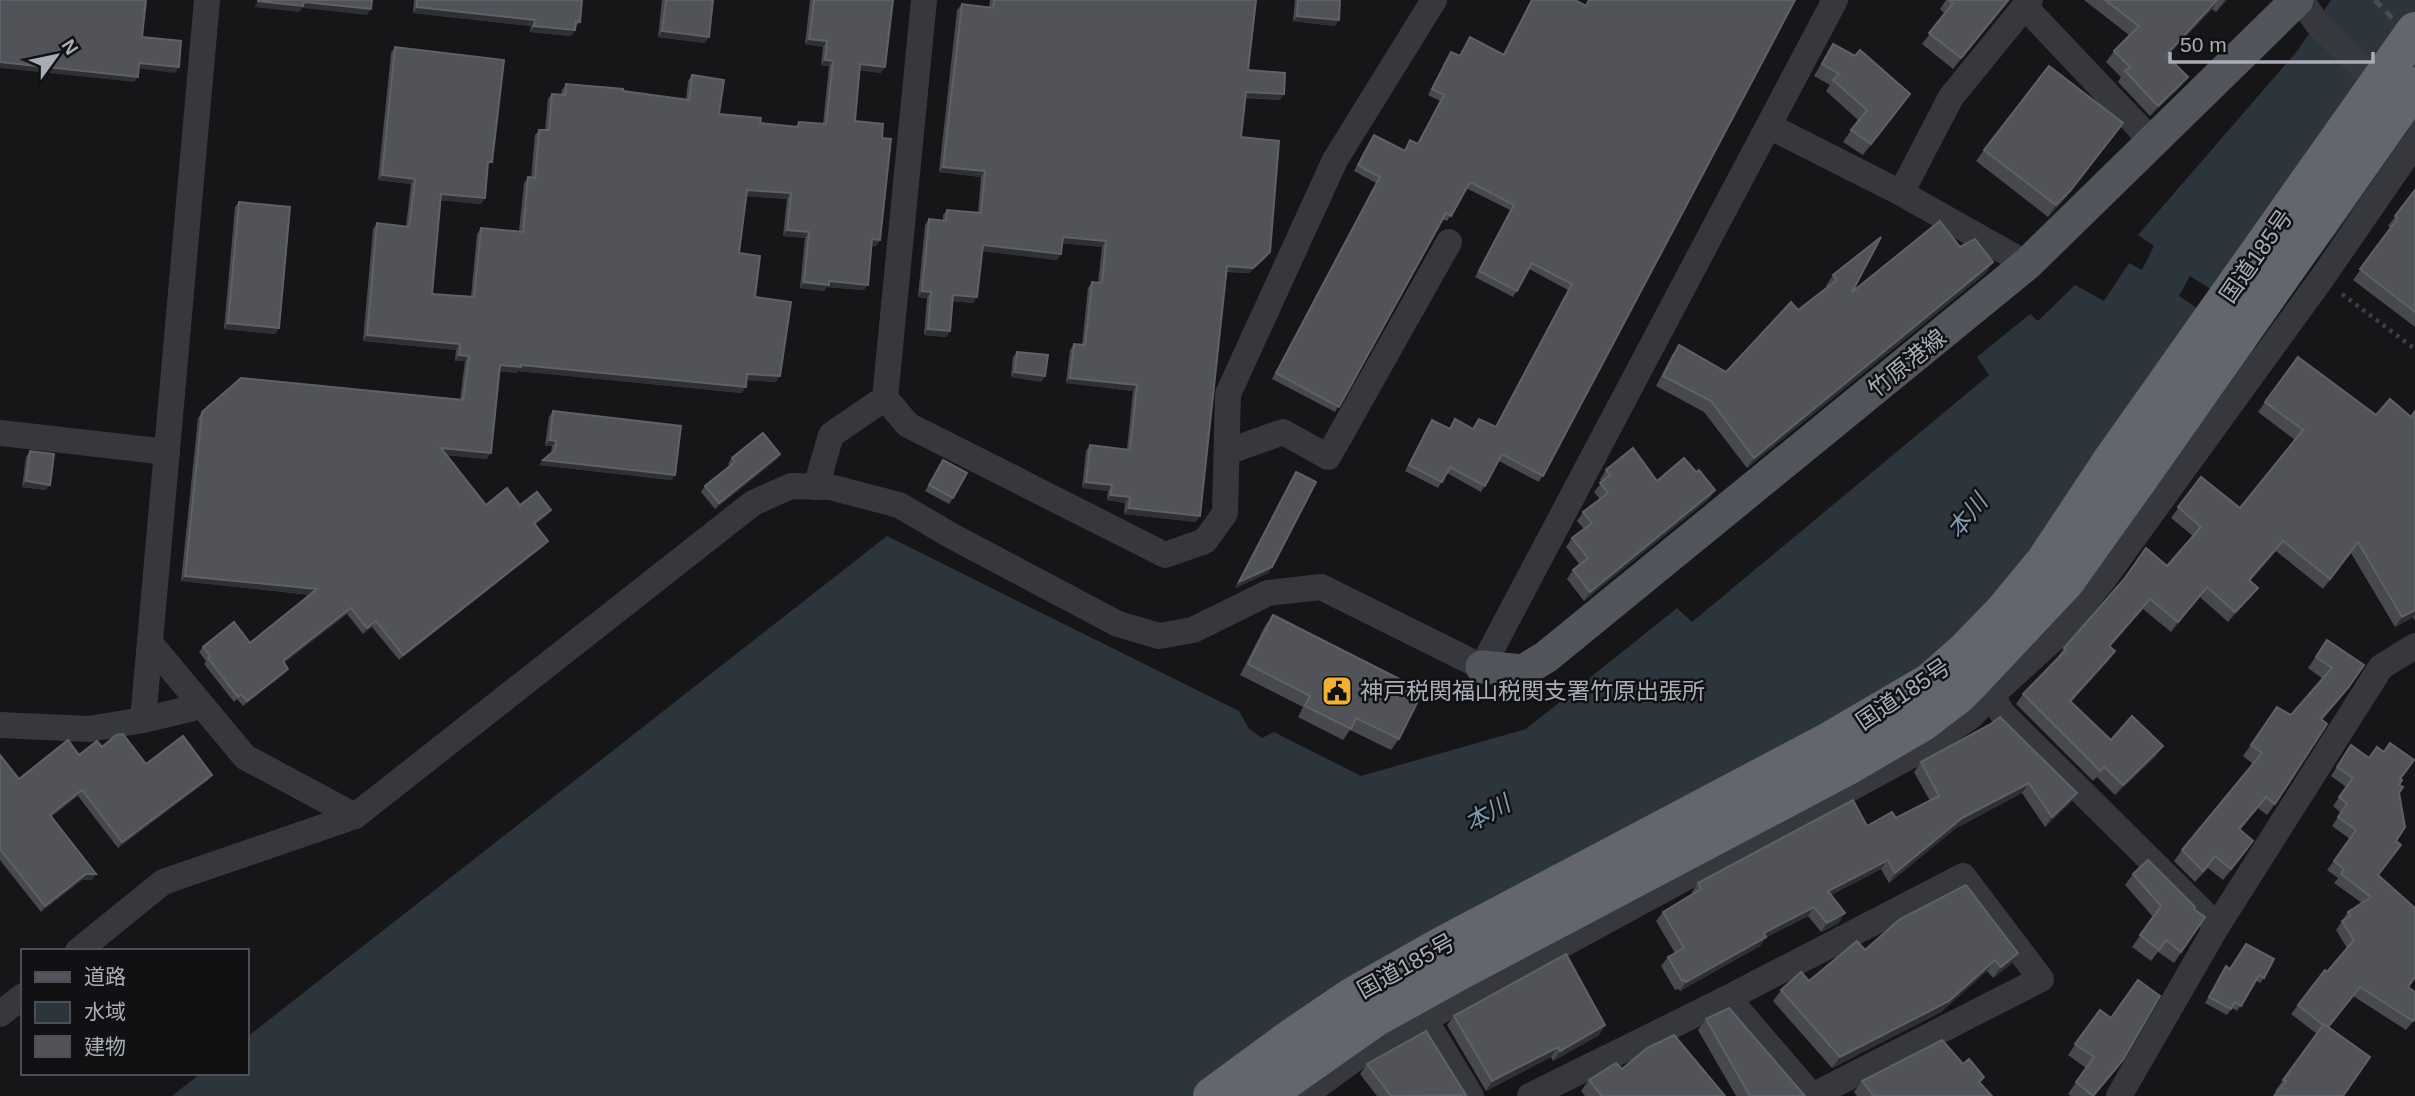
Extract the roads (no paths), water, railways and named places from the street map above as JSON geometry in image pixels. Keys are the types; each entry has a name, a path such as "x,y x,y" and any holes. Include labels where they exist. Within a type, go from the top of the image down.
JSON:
{"highway":[{"name":"国道185号","path":"1976,682 2002,613 2045,561 2120,449 2415,31"},
{"name":"国道185号","path":"1264,1096 1375,1018 1418,1009 1923,722 1976,682 2066,582 2415,86"},
{"name":"国道185号","path":"1212,1096 1353,996 1443,945 1831,740 1930,682 1976,682"}],"main road":[{"name":"竹原港線","path":"1482,667 1523,671 1546,657 2027,264 2152,141 2305,8"}],"street":[{"path":"143,720 207,0"},
{"path":"924,0 885,398 908,425 1165,555 1205,541 1225,513 1228,394 1335,160 1434,0"},
{"path":"80,949 163,882 355,816 752,503 791,486 830,487 899,505 1118,624 1159,636 1193,630 1268,593 1321,587 1482,667 1835,0"},
{"path":"1901,193 1951,97 2028,4 2152,141"},
{"path":"2305,8 2415,119"},
{"path":"1769,126 1901,193 2027,264"},
{"path":"2217,926 2002,713 1976,682 2060,633 2104,580 2322,278 2415,143"},
{"path":"1227,452 1283,432 1328,457 1449,242"},
{"path":"816,487 831,435 885,398"},
{"path":"0,433 167,452"},
{"path":"150,643 245,757 355,816"},
{"path":"2119,1096 2217,926 2381,667 2415,646"},
{"path":"0,725 89,729 201,706"},
{"path":"1530,1096 1728,998 1964,876 2041,979 1812,1096 1728,998"},
{"path":"0,1014 21,998"},
{"path":"1304,1096 1418,1009 1471,1096"}],"water":[{"name":"本川","path":"2331,0 2415,0 2415,118 2407,137 2268,325 2190,276 2179,296 2256,348 2029,648 1287,1096 172,1096 198,1075 248,1075 248,1036 887,536 1239,711 1249,729 1262,738 1274,732 1361,776 1526,729 1677,608 1692,622 1989,375 1977,357 2030,314 2038,321 2075,285 2104,301 2129,263 2142,270 2154,246 2138,235 2298,50"}],"railway":[{"path":"2375,0 2415,42"}],"place":[{"name":"神戸税関福山税関支署竹原出張所","path":"1337,691"}]}
